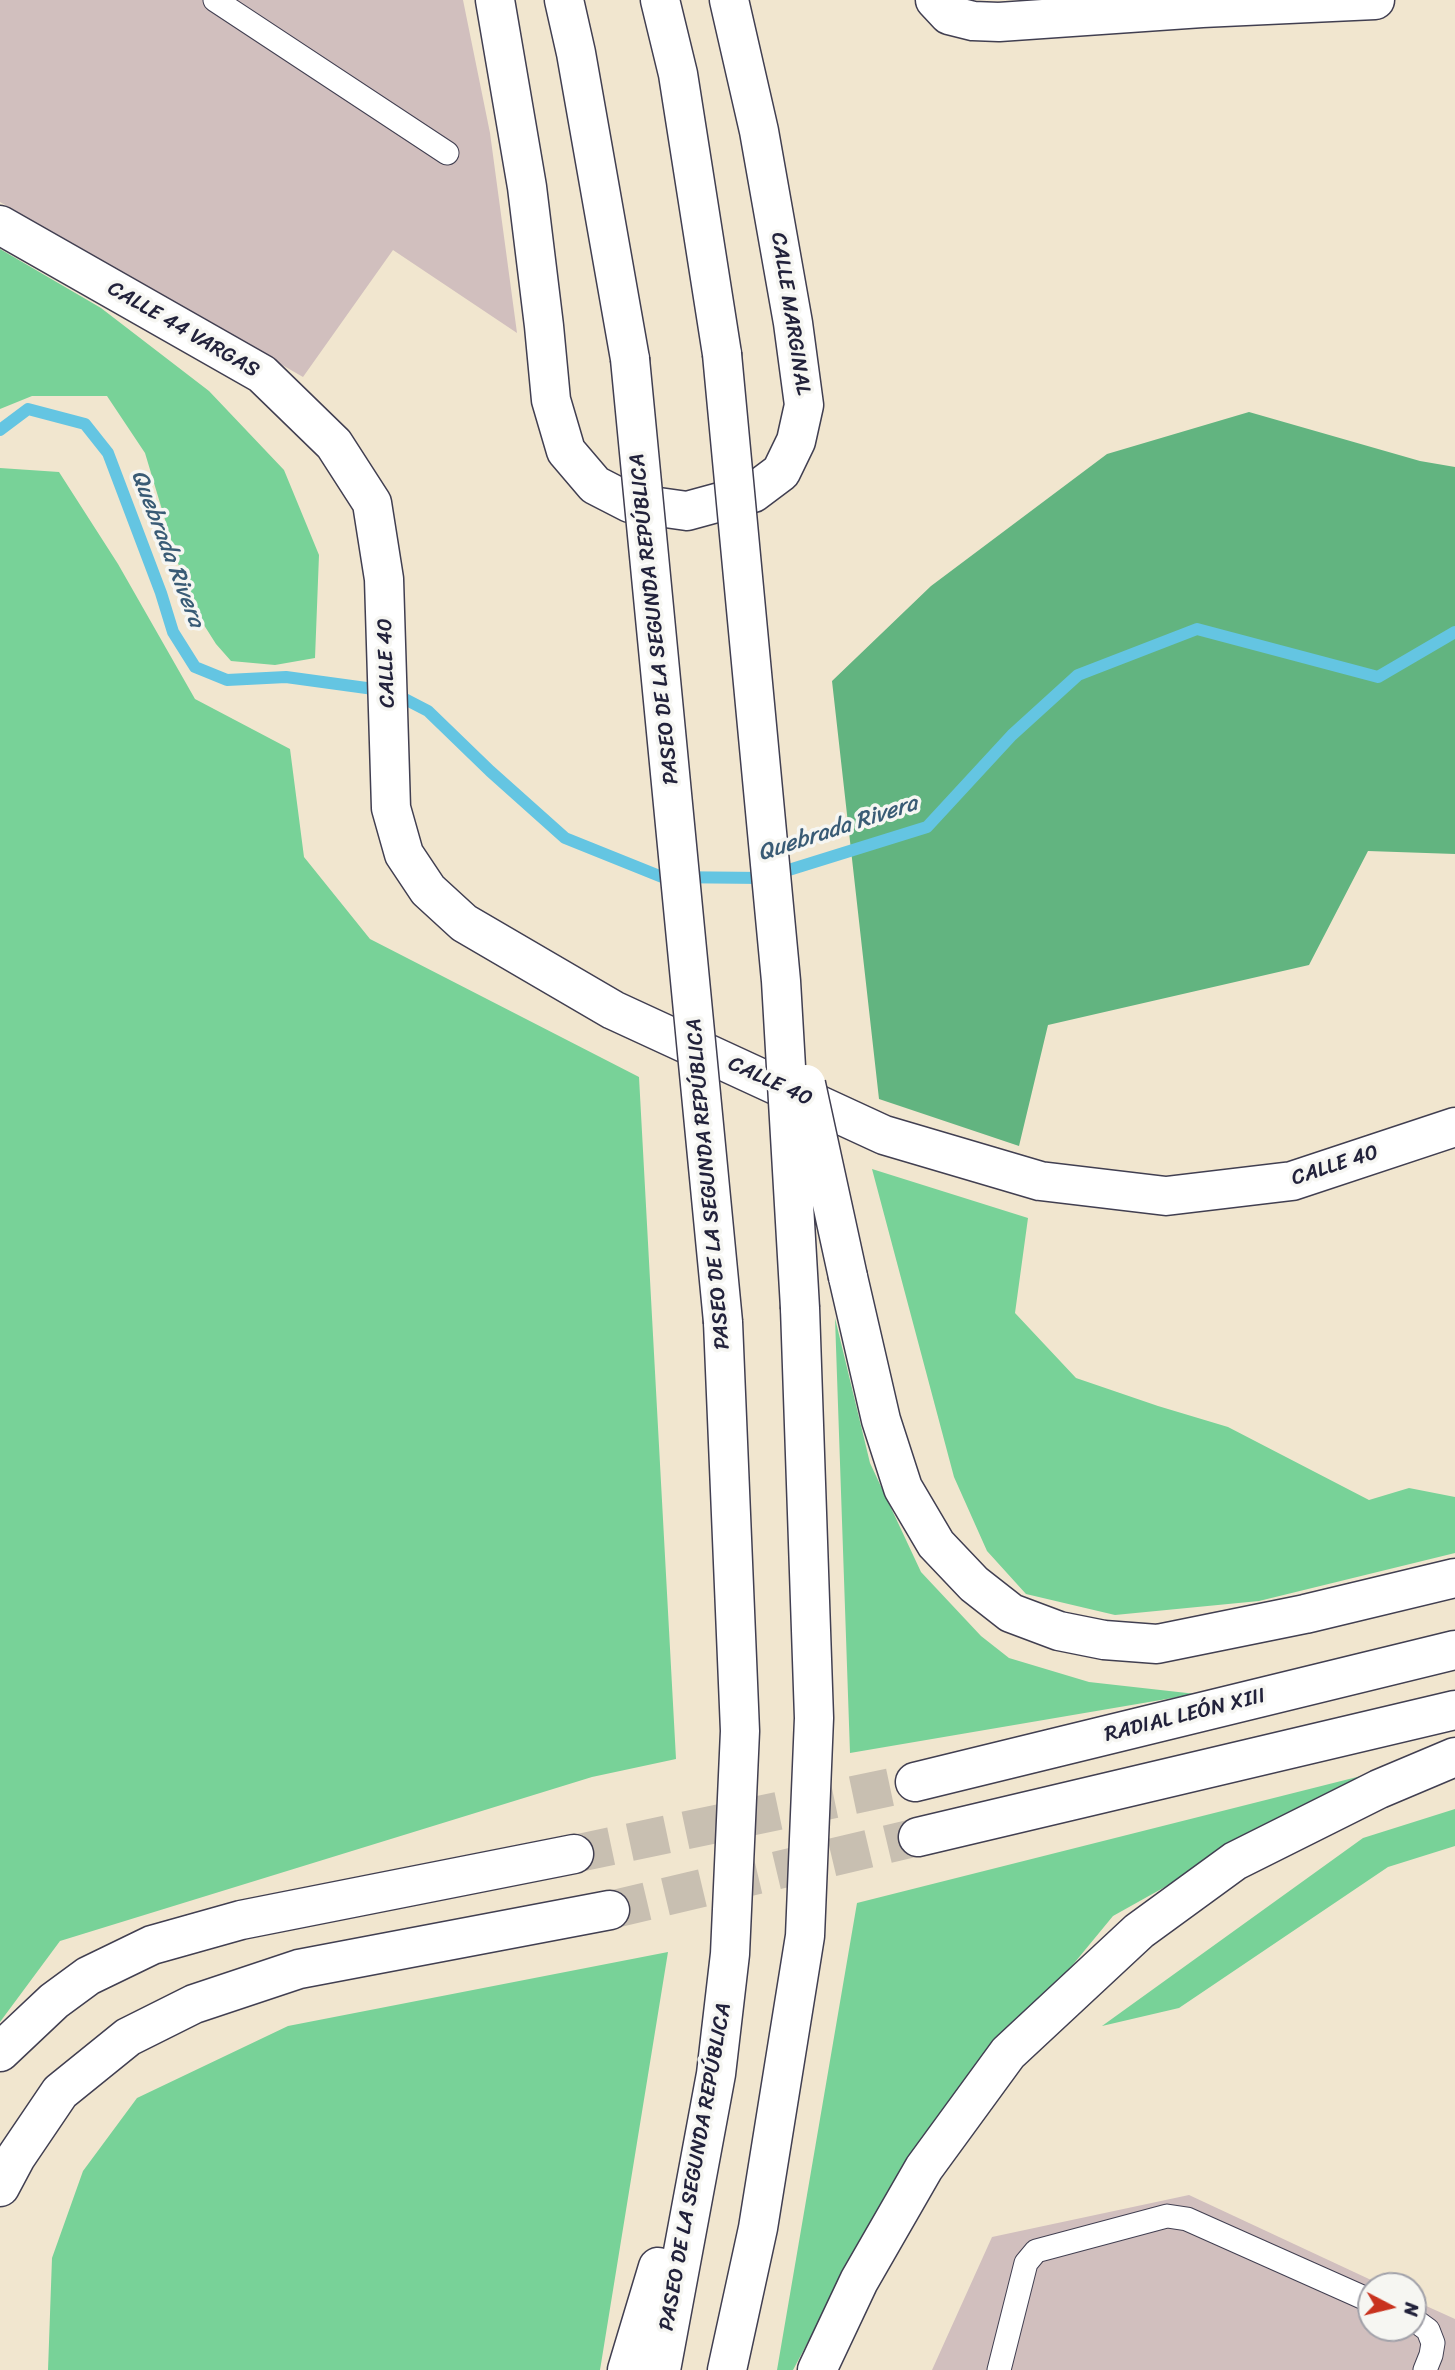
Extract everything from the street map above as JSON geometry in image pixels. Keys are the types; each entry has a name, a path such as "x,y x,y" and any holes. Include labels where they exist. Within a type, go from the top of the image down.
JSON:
{"main road":[{"name":"CALLE MARGINAL","path":"495,0 527,187 551,400 566,451 594,485 630,503 687,511 753,493 781,472 796,441 804,405 793,323 759,131 729,0"},
{"name":"PASEO DE LA SEGUNDA REPÚBLICA","path":"564,0 576,53 630,359 723,1322 740,1731 730,1954 716,2074 661,2370"},
{"path":"660,0 678,74 722,354 781,981 800,1308 814,1718 805,1936 758,2228 727,2370"},
{"path":"942,7 973,22 999,22 1201,4 1375,0"},
{"name":"CALLE 44 VARGAS","path":"0,225 262,374 334,444 372,503 384,579"},
{"name":"CALLE 40","path":"384,579 391,808 404,854 428,890 464,923 613,1010 884,1135 1040,1181 1166,1196 1292,1181 1455,1127"},
{"path":"781,981 881,1420 903,1488 936,1544 974,1584 1011,1613 1059,1630 1104,1640 1157,1644 1305,1615 1455,1578"},
{"name":"RADIAL LEÓN XIII","path":"915,1782 1455,1650"},
{"path":"918,1837 1455,1710"},
{"path":"817,2370 859,2281 924,2168 1008,2053 1139,1931 1235,1861 1380,1789 1455,1757"},
{"path":"0,2052 54,2001 88,1976 152,1945 241,1920 574,1854"},
{"path":"0,2187 16,2157 60,2092 128,2037 194,2004 299,1969 610,1910"},
{"path":"627,2370 716,2074"}],"lane":[{"path":"215,0 447,153"},
{"path":"999,2370 1026,2263 1036,2250 1167,2216 1187,2219 1357,2295"},
{"path":"1425,2370 1433,2343 1427,2329"}],"shaded area":[{"path":"0,0 463,0 490,133 517,333 393,250 303,377 0,202"},
{"path":"1189,2195 1357,2273 1357,2342 1427,2342 1427,2306 1455,2319 1455,2370 932,2370 992,2237"}],"green space":[{"path":"0,249 101,308 209,391 284,470 319,555 315,658 275,665 231,661 216,644 190,603 145,453 107,396 32,396 0,409"},
{"path":"1249,412 1420,461 1455,467 1455,854 1368,851 1309,965 1048,1025 1019,1146 879,1099 832,681 931,586 1107,454"},
{"path":"0,468 59,472 118,564 195,699 290,749 304,857 370,939 639,1077 676,1759 592,1777 60,1941 0,2022"},
{"path":"872,1169 1028,1218 1015,1313 1076,1378 1228,1427 1369,1500 1409,1488 1455,1497 1455,1553 1259,1601 1115,1615 1026,1594 987,1551 954,1477"},
{"path":"835,1318 870,1463 921,1572 981,1636 1009,1658 1089,1682 1196,1694 850,1753"},
{"path":"1365,1775 1113,1916 893,2183 793,2370 777,2370 857,1903"},
{"path":"1455,1809 1455,1846 1388,1867 1179,2008 1102,2026 1363,1838"},
{"path":"668,1952 600,2370 48,2370 52,2258 83,2171 137,2098 288,2026"}],"waterway":[{"name":"Quebrada Rivera","path":"0,430 28,409 85,424 108,453 173,632 195,667 227,680 286,677 381,690 401,697 428,711 565,838 662,877 763,878 927,827 1012,735 1078,675 1197,629 1378,677 1455,632"}],"tunnel":[{"path":"574,1854 915,1782"},
{"path":"610,1910 918,1837"}]}
